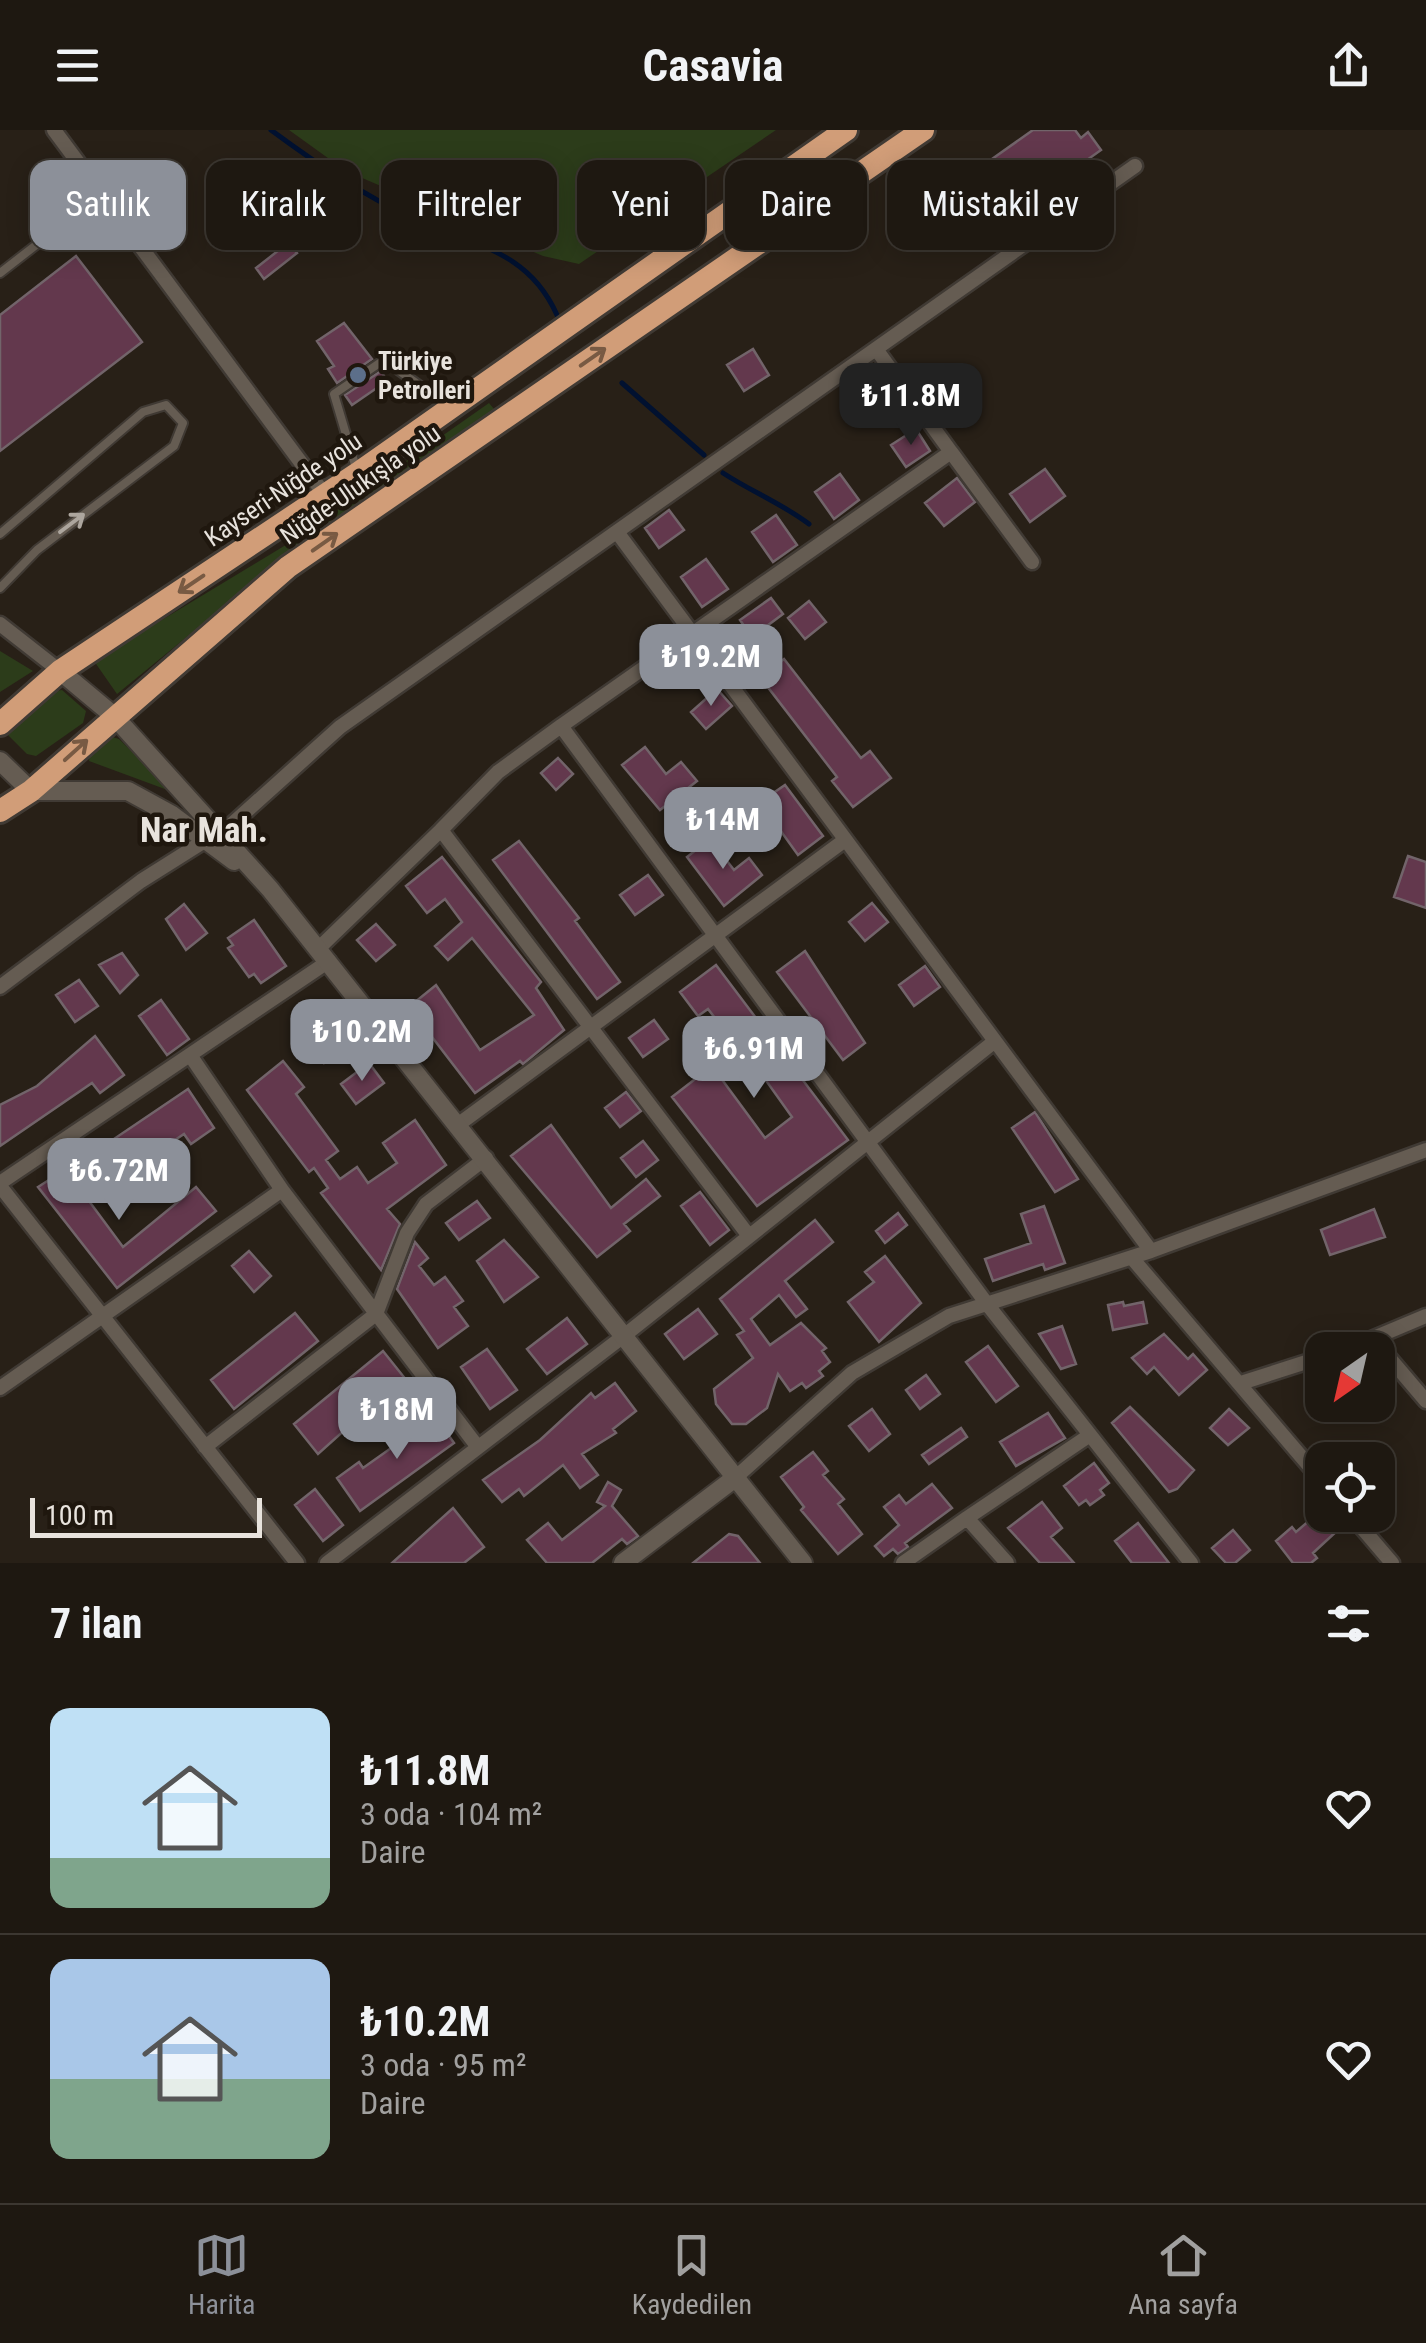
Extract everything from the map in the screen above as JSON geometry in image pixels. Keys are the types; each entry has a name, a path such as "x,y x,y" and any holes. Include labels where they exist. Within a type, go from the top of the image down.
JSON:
{"highway":[{"name":"Kayseri-Niğde yolu","path":"0,724 60,671 358,473 846,130"},
{"name":"Niğde-Ulukışla yolu","path":"0,810 31,791 288,567 923,130"}],"street":[{"path":"54,130 76,160"},
{"path":"0,987 141,881 214,837 340,727 1136,166"},
{"path":"144,250 326,495"},
{"path":"876,349 1032,562"},
{"path":"297,1563 0,1185 190,1055 324,955 498,772 951,452"},
{"path":"617,532 1151,1251"},
{"path":"0,624 114,716 214,837 270,889 803,1563"},
{"path":"561,726 870,1140 987,1304 1191,1563"},
{"path":"0,761 31,791 128,792 214,837"},
{"path":"441,830 749,1236"},
{"path":"459,1124 846,840"},
{"path":"327,1563 625,1335 995,1041"},
{"path":"190,1055 282,1190 477,1446"},
{"path":"623,1563 735,1478 852,1373 949,1316 1132,1258 1419,1153 1426,1168"},
{"path":"205,1447 376,1314 407,1233 426,1204 486,1158"},
{"path":"0,1388 282,1190"},
{"path":"1132,1258 1305,1461"},
{"path":"1391,1332 1426,1316"},
{"path":"1240,1383 1305,1362"},
{"path":"1395,1365 1426,1401"},
{"path":"902,1563 1090,1435"},
{"path":"967,1518 1006,1563"},
{"path":"1366,1532 1392,1563"}],"lane":[{"path":"0,273 30,250"},
{"path":"358,473 334,394 384,360 450,408"},
{"path":"0,534 143,412 166,405 183,423 174,446 37,550 0,588"}],"green space":[{"path":"289,130 776,130 732,160 725,160 725,165 705,178 705,160 577,160 577,250 600,250 579,264 529,250 557,250 557,160 381,160 381,186 361,177 361,160 331,160"},
{"path":"489,403 494,409 298,546 117,694 94,661 294,540"},
{"path":"0,651 33,671 0,692"},
{"path":"62,690 86,711 83,723 36,756 27,754 5,732 50,692"},
{"path":"109,736 119,739 173,792 89,761 90,753"}],"building":[{"path":"1033,130 1075,130 1081,138 1088,132 1101,150 1087,160 991,160"},
{"path":"279,250 297,253 264,279 256,268"},
{"path":"76,256 142,342 0,451 0,315"},
{"path":"344,323 372,359 337,383 328,369 334,366 317,341"},
{"path":"753,349 769,375 744,391 727,365"},
{"path":"381,371 387,381 352,405 345,395"},
{"path":"916,429 930,451 906,467 891,445"},
{"path":"1045,469 1065,496 1030,522 1010,494"},
{"path":"840,474 859,500 834,519 815,492"},
{"path":"957,478 975,502 944,526 925,503"},
{"path":"669,510 684,530 659,548 645,528"},
{"path":"776,515 797,545 773,562 752,532"},
{"path":"706,559 728,589 702,607 681,577"},
{"path":"771,598 783,614 752,637 740,620"},
{"path":"809,601 826,622 805,639 788,618"},
{"path":"784,659 861,758 870,751 891,778 853,807 832,781 837,777 760,677"},
{"path":"717,689 732,706 706,729 691,712"},
{"path":"645,747 666,774 681,762 697,781 660,810 622,765"},
{"path":"558,758 573,774 556,790 541,773"},
{"path":"785,785 823,836 798,855 760,802"},
{"path":"710,839 734,870 749,858 762,875 724,906 687,857"},
{"path":"519,841 579,918 575,921 620,982 597,999 493,860"},
{"path":"1408,856 1426,862 1426,908 1394,897"},
{"path":"442,857 541,982 536,988 564,1030 523,1064 520,1061 475,1093 409,1007 436,985 480,1050 534,1015 472,938 448,960 435,946 462,922 445,899 427,913 406,886"},
{"path":"648,875 663,895 635,915 620,895"},
{"path":"872,903 888,922 865,941 849,922"},
{"path":"184,904 207,933 186,950 166,919"},
{"path":"254,920 286,966 261,983 254,974 249,977 228,948 233,945 228,938"},
{"path":"376,924 395,945 376,961 357,940"},
{"path":"805,951 865,1043 843,1060 777,972"},
{"path":"122,953 138,975 120,993 99,965"},
{"path":"716,965 848,1140 757,1206 672,1097 712,1066 765,1138 792,1117 760,1072 755,1076 708,1009 698,1016 680,992"},
{"path":"925,966 940,987 914,1006 899,985"},
{"path":"79,980 98,1006 75,1022 56,995"},
{"path":"161,1000 189,1039 167,1055 139,1016"},
{"path":"321,1003 351,1043 324,1063 294,1022"},
{"path":"654,1020 668,1039 643,1057 629,1038"},
{"path":"95,1036 124,1075 100,1093 92,1083 0,1146 0,1105 37,1086"},
{"path":"283,1061 304,1087 296,1094 338,1151 326,1160 340,1179 357,1167 368,1183 397,1163 383,1143 415,1120 446,1165 387,1209 400,1224 381,1270 321,1193 328,1188 314,1168 309,1172 247,1090"},
{"path":"369,1063 384,1083 356,1104 341,1084"},
{"path":"188,1089 214,1128 191,1144 184,1134 127,1172 108,1143"},
{"path":"626,1092 641,1111 620,1127 605,1108"},
{"path":"1035,1112 1078,1179 1055,1192 1012,1128"},
{"path":"551,1125 611,1208 646,1179 660,1196 624,1224 630,1231 597,1257 511,1156"},
{"path":"643,1141 658,1160 636,1177 621,1158"},
{"path":"85,1157 105,1183 86,1197 123,1247 196,1187 216,1211 117,1288 38,1187"},
{"path":"700,1192 729,1230 710,1245 681,1206"},
{"path":"477,1201 490,1218 459,1240 446,1223"},
{"path":"1044,1206 1065,1263 1045,1270 1043,1264 993,1281 985,1259 1031,1243 1021,1214"},
{"path":"1374,1209 1385,1237 1330,1255 1321,1230"},
{"path":"898,1213 907,1225 885,1243 876,1231"},
{"path":"815,1220 833,1242 785,1281 807,1309 796,1317 779,1295 751,1319 770,1345 801,1323 826,1348 822,1351 830,1362 819,1371 823,1376 806,1388 802,1383 790,1391 778,1374 767,1408 746,1424 732,1424 716,1404 714,1389 753,1358 737,1335 744,1331 720,1299"},
{"path":"504,1240 538,1277 504,1302 477,1261"},
{"path":"415,1242 428,1258 419,1266 434,1285 445,1277 463,1301 454,1307 468,1326 438,1348 397,1289"},
{"path":"249,1251 271,1276 254,1292 232,1266"},
{"path":"885,1256 921,1303 879,1342 848,1302 874,1282 865,1272"},
{"path":"1123,1302 1124,1306 1143,1302 1147,1323 1113,1330 1108,1305"},
{"path":"698,1309 717,1334 684,1359 665,1334"},
{"path":"295,1313 318,1341 234,1409 211,1380"},
{"path":"567,1318 587,1344 547,1374 527,1349"},
{"path":"1062,1326 1076,1364 1061,1369 1039,1334"},
{"path":"1164,1334 1188,1359 1193,1354 1207,1370 1179,1395 1154,1367 1147,1374 1132,1358"},
{"path":"988,1346 1018,1386 996,1402 966,1362"},
{"path":"487,1349 517,1390 490,1409 461,1367"},
{"path":"383,1351 411,1386 394,1400 387,1392 318,1454 294,1424"},
{"path":"926,1375 940,1394 920,1409 906,1390"},
{"path":"615,1383 636,1411 613,1429 616,1433 582,1454 598,1475 580,1488 563,1465 524,1496 519,1489 502,1502 483,1480 540,1440 591,1393 595,1398"},
{"path":"1130,1407 1194,1470 1177,1489 1169,1492 1112,1423"},
{"path":"429,1408 454,1443 360,1511 337,1478 359,1462 363,1468 418,1429 412,1421"},
{"path":"872,1409 890,1434 869,1451 849,1426"},
{"path":"1229,1409 1249,1428 1228,1445 1210,1428"},
{"path":"1048,1413 1065,1438 1016,1466 1000,1442"},
{"path":"961,1428 967,1437 929,1464 922,1455"},
{"path":"813,1452 828,1471 823,1475 844,1499 838,1504 862,1534 838,1554 801,1510 804,1507 781,1477"},
{"path":"1094,1463 1109,1483 1100,1490 1104,1495 1090,1505 1086,1500 1079,1505 1064,1486"},
{"path":"608,1482 621,1490 612,1506 638,1536 627,1544 622,1539 592,1563 547,1563 527,1540 548,1523 562,1540 605,1506 597,1502"},
{"path":"932,1484 952,1508 905,1543 908,1547 898,1554 893,1549 884,1556 875,1546 899,1525 884,1507 899,1495 906,1504"},
{"path":"315,1489 343,1525 323,1541 295,1505"},
{"path":"1042,1502 1062,1528 1051,1537 1074,1563 1040,1563 1008,1528"},
{"path":"453,1508 484,1547 464,1563 392,1563"},
{"path":"1138,1523 1169,1563 1132,1563 1115,1541"},
{"path":"1305,1524 1305,1532 1336,1532 1313,1553 1317,1558 1311,1563 1293,1563 1276,1541 1292,1527 1296,1532"},
{"path":"1233,1530 1250,1550 1235,1563 1226,1563 1212,1548"},
{"path":"729,1534 738,1536 760,1563 693,1563"}],"waterway":[{"path":"271,130 390,207 512,261 530,275 557,315"},
{"path":"622,383 704,455"},
{"path":"723,473 809,524"}],"place":[{"name":"Türkiye Petrolleri","path":"358,375"}],"district":[{"name":"Nar Mah.","path":"204,830"}]}
